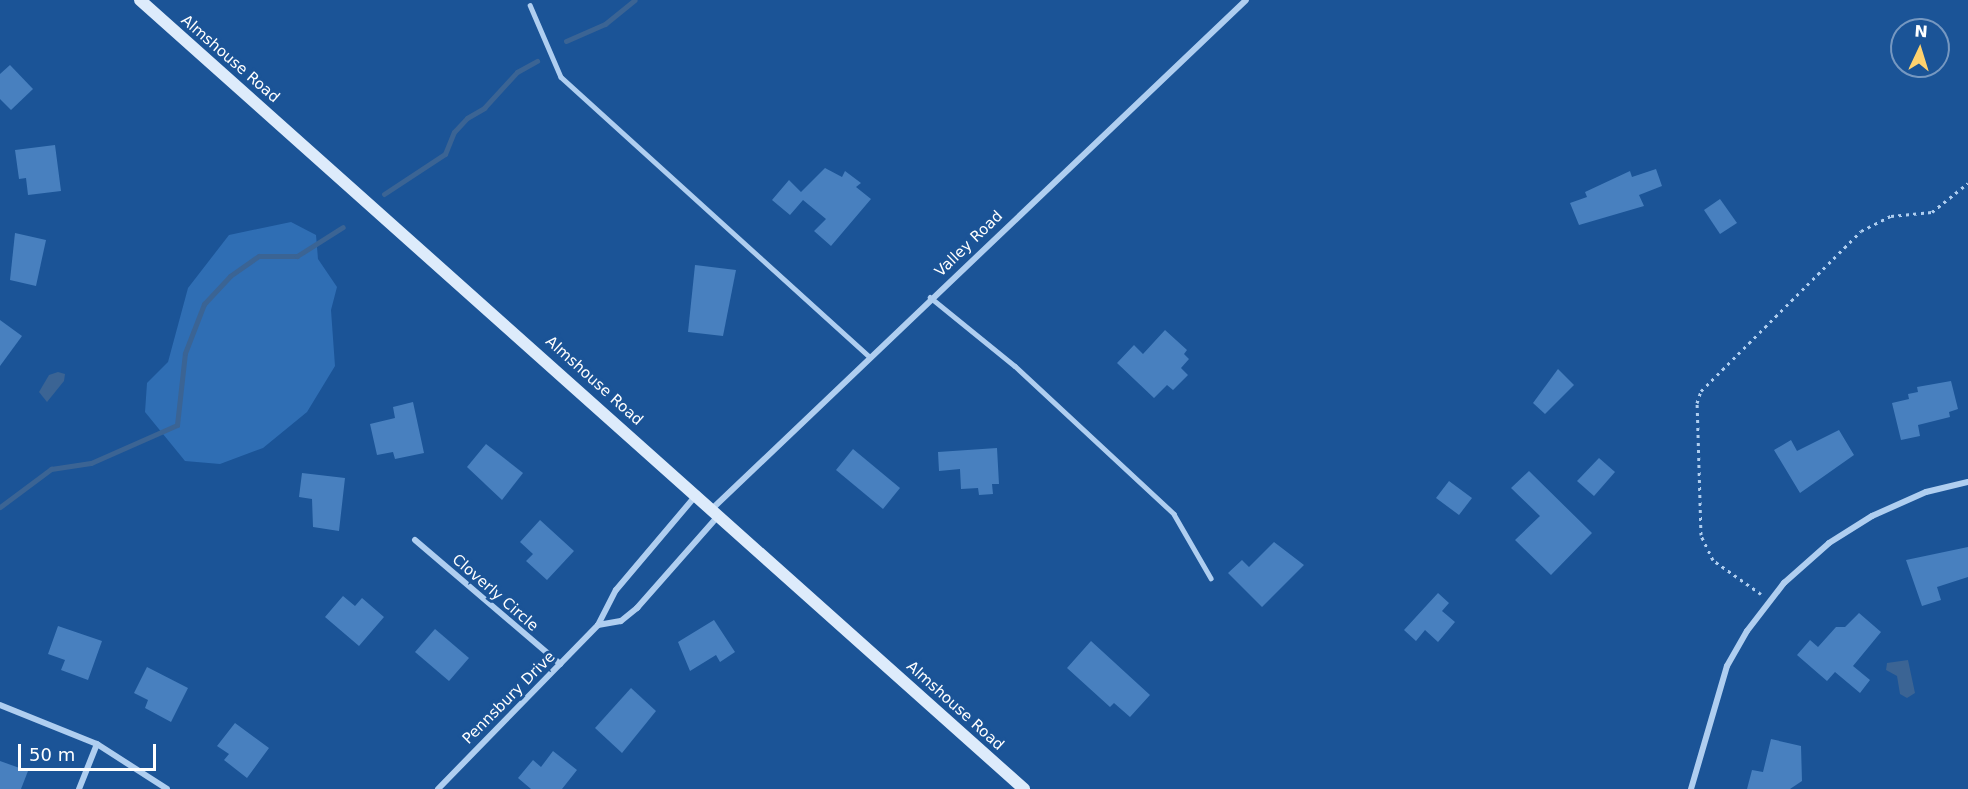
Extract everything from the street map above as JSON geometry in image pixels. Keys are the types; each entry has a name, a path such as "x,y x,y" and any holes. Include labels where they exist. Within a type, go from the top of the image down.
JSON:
{"main road":[{"name":"Almshouse Road","path":"140,0 717,511 1024,789"}],"street":[{"name":"Valley Road","path":"717,511 930,297 1246,0"},
{"path":"1691,789 1721,680 1747,631 1770,600 1814,556 1872,516 1926,492 1968,482"},
{"name":"Pennsbury Drive","path":"438,789 598,626 616,590 697,494"},
{"name":"Pennsbury Drive","path":"598,626 621,621 637,608 717,511"},
{"name":"Cloverly Circle","path":"415,540 560,664"},
{"path":"0,705 97,744 167,789"},
{"path":"79,789 97,744"}],"lane":[{"path":"530,5 561,77 869,356"},
{"path":"930,297 1015,366 1174,514 1211,578"}],"path":[{"path":"1770,600 1713,560 1701,535 1697,403 1701,391 1861,231 1891,216 1932,212 1968,183"}],"shaded area":[{"path":"291,222 316,235 318,259 337,287 331,310 335,366 307,412 263,448 220,464 185,461 145,412 147,383 168,362 188,288 229,235"},
{"path":"58,372 65,374 64,381 47,402 39,392 49,375"},
{"path":"1908,660 1915,693 1907,698 1900,694 1897,676 1886,670 1887,663"}],"building":[{"path":"10,65 33,89 11,110 0,99 0,74"},
{"path":"55,145 61,191 28,195 26,178 19,179 15,150"},
{"path":"825,168 842,177 845,171 861,183 856,187 871,199 831,246 814,231 826,219 803,200 790,215 772,200 789,180 801,192"},
{"path":"1656,169 1662,186 1639,195 1644,206 1579,225 1570,203 1587,197 1585,192 1630,171 1632,177"},
{"path":"1720,199 1737,223 1720,234 1704,210"},
{"path":"15,233 46,240 36,286 10,280"},
{"path":"695,265 736,270 723,336 688,332"},
{"path":"0,320 22,336 0,366"},
{"path":"1165,330 1187,350 1184,354 1189,359 1181,368 1188,375 1173,390 1167,385 1154,398 1117,363 1134,345 1143,354"},
{"path":"1558,369 1574,385 1545,414 1533,403"},
{"path":"1951,381 1958,409 1949,412 1950,417 1918,425 1920,436 1901,440 1892,403 1909,399 1908,394 1918,392 1917,387"},
{"path":"413,402 424,453 395,459 393,452 377,455 370,424 395,418 393,407"},
{"path":"1839,430 1854,455 1800,493 1774,450 1791,440 1797,451"},
{"path":"486,444 523,473 502,500 467,467"},
{"path":"997,448 999,484 992,484 993,494 979,495 978,488 961,489 960,469 939,471 938,452"},
{"path":"853,449 900,488 883,509 836,470"},
{"path":"1599,458 1615,472 1594,496 1577,481"},
{"path":"1529,471 1592,533 1551,575 1515,540 1540,516 1511,488"},
{"path":"302,473 345,478 339,531 313,527 312,499 299,497"},
{"path":"1449,481 1472,498 1459,515 1436,498"},
{"path":"540,520 574,551 547,580 526,561 533,554 520,542"},
{"path":"1274,542 1304,565 1262,607 1228,573 1242,560 1249,567"},
{"path":"1968,547 1968,577 1937,587 1941,600 1922,606 1906,560"},
{"path":"1438,593 1449,603 1442,611 1455,622 1438,642 1425,630 1416,641 1404,630"},
{"path":"343,596 355,606 362,598 384,617 359,646 325,617"},
{"path":"1859,613 1881,632 1853,666 1870,680 1860,693 1835,672 1827,681 1797,655 1810,640 1818,647 1836,627 1845,627"},
{"path":"714,620 735,652 720,662 716,655 690,671 678,642"},
{"path":"58,626 102,641 88,680 61,670 65,660 48,654"},
{"path":"435,629 469,658 449,681 415,652"},
{"path":"1091,641 1150,695 1130,717 1114,703 1110,707 1067,668"},
{"path":"147,667 188,688 171,722 145,708 148,700 134,693"},
{"path":"631,688 656,711 622,753 595,728"},
{"path":"235,723 269,748 247,778 224,760 229,754 217,746"},
{"path":"1771,739 1801,746 1802,781 1790,789 1747,789 1752,770 1763,772"},
{"path":"553,751 577,770 562,789 531,789 518,778 533,760 541,767"},
{"path":"0,761 28,771 21,789 0,789"}],"waterway":[{"path":"566,41 605,24 635,0"},
{"path":"384,194 445,154 454,132 467,118 484,108 517,72 537,61"},
{"path":"0,507 51,469 91,463 177,425 185,353 204,304 230,276 259,256 297,256 343,227"}]}
